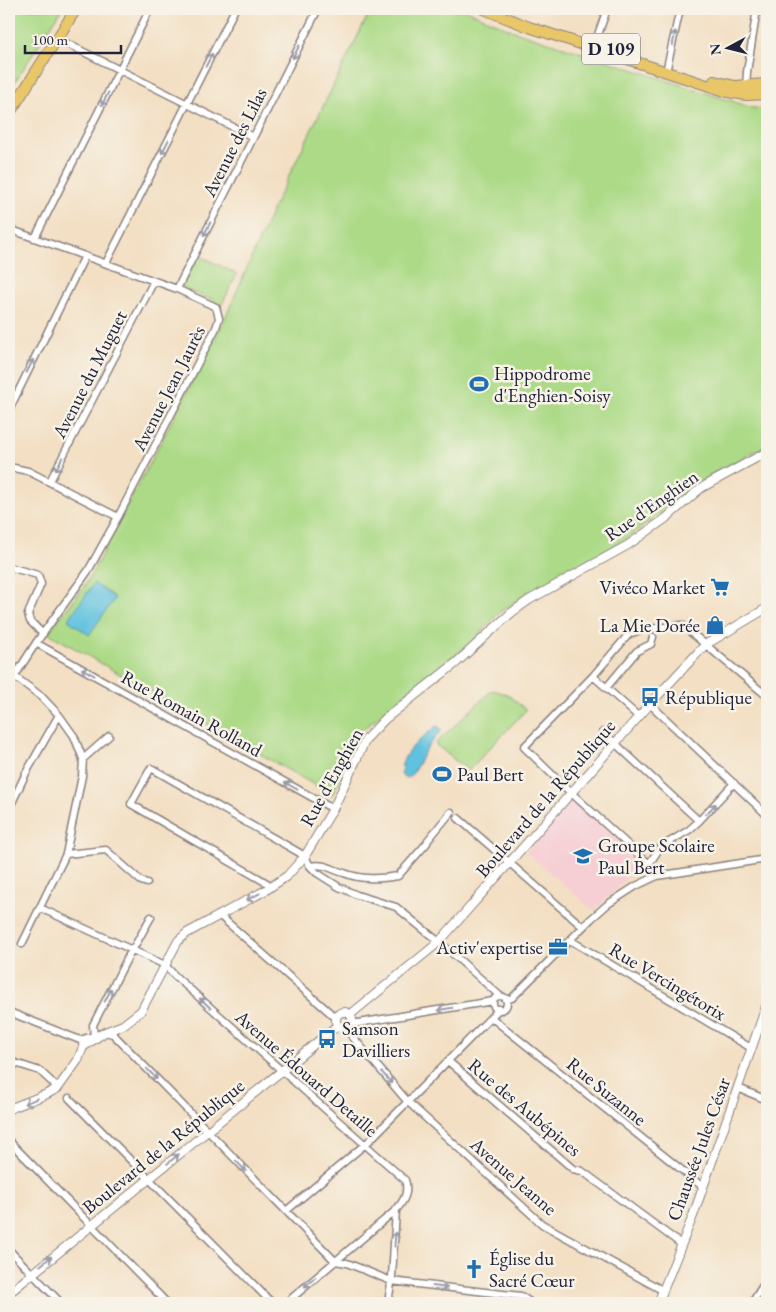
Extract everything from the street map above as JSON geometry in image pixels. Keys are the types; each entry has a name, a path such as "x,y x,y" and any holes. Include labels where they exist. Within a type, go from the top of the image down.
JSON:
{"main road":[{"path":"9,102 68,9"},
{"path":"9,114 76,9"},
{"name":"D 109","path":"484,9 529,27 596,46"},
{"name":"D 109","path":"495,9 725,91 746,90 767,84"},
{"name":"D 109","path":"746,90 767,94"}],"street":[{"path":"35,238 150,9"},
{"path":"106,263 235,9"},
{"name":"Avenue des Lilas","path":"177,289 318,9"},
{"path":"596,46 605,15 603,9"},
{"path":"667,69 680,9"},
{"path":"746,90 757,9"},
{"path":"56,38 253,137"},
{"name":"Avenue Jean Jaurès","path":"9,229 177,289 216,307 219,318 118,517 88,571 36,643 9,685"},
{"path":"9,410 84,256"},
{"name":"Avenue du Muguet","path":"50,481 154,281"},
{"name":"Rue d'Enghien","path":"9,1109 58,1088 78,1060 83,1047 89,1040 124,1024 141,1011 178,941 187,933 287,876 304,856 333,809 366,739 385,719 475,647 511,613 529,600 628,545 659,523 701,488 767,452"},
{"path":"9,467 28,471 50,481 118,517"},
{"path":"9,567 38,576 41,584 28,614 30,621 43,634"},
{"name":"Boulevard de la République","path":"9,1292 281,1070 343,1024 338,1014 344,1011 351,1014 439,942 572,794 638,717 705,645 767,608"},
{"path":"656,876 649,864 572,794 524,747 593,676 629,634 640,630 682,625 767,696"},
{"path":"606,688 637,651 651,644 653,637"},
{"name":"Rue Romain Rolland","path":"36,643 333,809"},
{"path":"14,676 42,697 59,715 74,736 83,759 82,776 66,854 22,944"},
{"path":"593,676 638,717"},
{"path":"650,704 767,815"},
{"path":"9,809 59,715"},
{"path":"603,732 699,821"},
{"path":"83,759 109,736"},
{"path":"272,886 131,804 151,768 304,856 317,874 357,895 396,907 506,1000"},
{"path":"649,864 659,849 689,830 734,783"},
{"path":"310,866 325,865 343,873 373,879 398,876 428,843 428,840 451,812"},
{"path":"458,818 583,927"},
{"path":"66,854 106,850 141,881 147,883"},
{"path":"506,1000 512,998 608,904 636,886 656,876 767,858"},
{"name":"Avenue Édouard Detaille","path":"40,908 165,965 175,976 405,1180 407,1190 405,1197 396,1210"},
{"name":"Avenue Jeanne","path":"219,915 343,1024 407,1101 542,1224 662,1290"},
{"path":"9,1012 89,1040 93,1026 131,951 151,917"},
{"name":"Rue Vercingétorix","path":"570,940 751,1048"},
{"path":"343,1024 493,1001 500,996"},
{"path":"493,1001 494,1006 499,1009 505,1008 506,1000"},
{"name":"Chaussée Jules César","path":"658,1303 703,1187 767,1004"},
{"path":"286,1211 366,1144 499,1009"},
{"path":"343,1024 353,1019 351,1014"},
{"name":"Rue Suzanne","path":"492,1018 703,1187"},
{"path":"117,1039 116,1032 124,1024"},
{"path":"104,1032 113,1034 335,1261 347,1263 391,1281 520,1296 528,1302"},
{"path":"9,1061 40,1071 58,1088"},
{"name":"Rue des Aubépines","path":"448,1061 573,1169 582,1171 681,1244"},
{"path":"738,1088 767,1100"},
{"path":"70,1098 272,1303"},
{"path":"9,1141 167,1303"},
{"path":"286,1303 396,1210"},
{"path":"388,1303 396,1210"},
{"path":"9,1250 61,1303"},
{"path":"752,1303 767,1279"}],"shaded area":[{"name":"Groupe Scolaire Paul Bert","path":"570,801 575,801 640,860 640,865 594,911 526,852"}],"green space":[{"path":"9,9 62,9 9,91"},
{"name":"Hippodrome d'Enghien-Soisy","path":"371,9 464,9 514,31 753,108 767,109 767,445 707,477 628,538 521,598 500,612 469,645 429,674 361,731 332,795 48,633 84,587 223,323 273,208"},
{"path":"198,255 237,274 220,308 214,300 184,289 183,284"},
{"path":"492,690 507,694 526,710 468,771 435,744"}],"water":[{"path":"94,583 115,598 89,635 68,620"},
{"path":"436,726 441,731 426,749 413,773 407,778 402,776 401,768 407,754"}],"place":[{"name":"Hippodrome d'Enghien-Soisy","path":"479,384"},
{"name":"Vivéco Market","path":"720,587"},
{"name":"La Mie Dorée","path":"715,625"},
{"name":"République","path":"650,697"},
{"name":"Paul Bert","path":"442,774"},
{"name":"Groupe Scolaire Paul Bert","path":"583,856"},
{"name":"Activ'expertise","path":"558,947"},
{"name":"Samson Davilliers","path":"327,1039"},
{"name":"Église du Sacré Cœur","path":"474,1269"}]}
